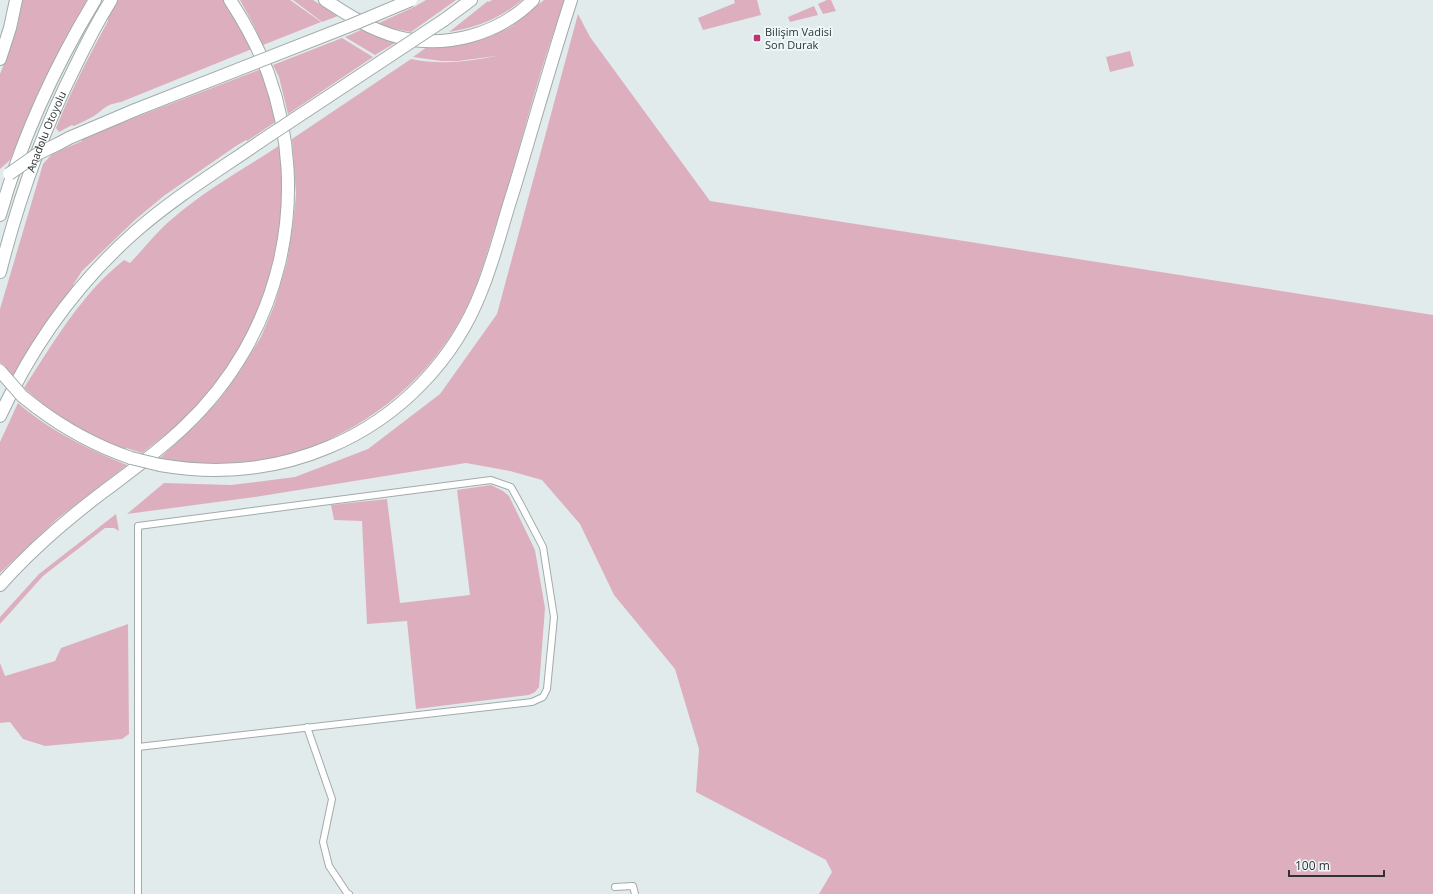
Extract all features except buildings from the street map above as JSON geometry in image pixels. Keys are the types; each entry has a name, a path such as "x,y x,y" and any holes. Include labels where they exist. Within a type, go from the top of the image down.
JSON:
{"highway":[{"path":"0,36 9,0"},
{"path":"0,59 10,28 16,0"},
{"name":"Anadolu Otoyolu","path":"0,215 9,185 36,113 69,45 95,0"},
{"name":"Anadolu Otoyolu","path":"0,272 24,187 56,105 93,32 112,0"},
{"path":"0,585 45,538 154,453 200,412 224,383 240,360 267,305 275,282 286,227 288,189 285,144 276,101 267,72 251,35 230,0"},
{"path":"325,0 352,17 372,27 397,37 417,41 449,40 477,34 502,22 532,0"},
{"path":"4,177 39,153 89,129 411,0"},
{"path":"0,416 21,374 50,328 80,288 135,232 159,212 198,184 444,20 471,0"},
{"path":"0,371 22,396 36,408 79,436 108,450 131,458 160,465 203,470 244,469 279,464 320,451 367,428 403,401 432,373 461,333 474,308 490,268 571,0"}],"street":[{"path":"138,747 532,702 542,697 547,689 554,617 551,595 543,547 522,505 511,487 491,480 138,526 138,747 138,894"},
{"path":"308,727 332,799 323,842 329,866 349,894"},
{"path":"615,887 633,886 635,894"}],"shaded area":[{"path":"22,0 87,0 67,35 40,89 10,160 0,169 0,74 18,24"},
{"path":"118,0 224,0 252,49 108,106 94,116 59,132 56,128 68,101 87,60 108,21 108,17"},
{"path":"240,0 290,0 321,22 263,45"},
{"path":"293,0 313,0 338,16 322,22"},
{"path":"426,0 456,0 411,32 390,28 379,23 414,7"},
{"path":"492,0 522,0 505,12 479,25 449,32 488,1 489,2"},
{"path":"544,0 565,0 547,52 479,279 464,313 435,358 417,378 376,412 354,427 310,448 246,463 203,464 160,458 197,424 219,400 240,371 261,337 274,306 287,262 293,224 296,194 292,139 411,59 432,62 454,62 496,56 458,61 441,61 413,57 431,44 470,42 491,36 512,26"},
{"path":"734,0 757,0 761,15 703,30 698,18 735,3"},
{"path":"831,0 836,11 823,14 818,4"},
{"path":"814,6 818,15 790,22 788,17"},
{"path":"578,14 590,37 710,201 1433,315 1433,894 819,894 832,872 826,860 696,792 699,749 675,669 614,595 580,524 542,480 510,471 466,463 255,497 127,514 164,483 231,485 295,477 368,449 440,394 497,314"},
{"path":"361,30 395,43 375,55 345,37"},
{"path":"342,38 373,57 288,114 279,77 273,65"},
{"path":"1130,51 1134,66 1110,72 1106,57"},
{"path":"261,69 277,121 247,141 246,140 236,146 165,195 136,219 82,271 73,285 75,287 41,331 12,378 0,363 0,309 43,164 52,154 82,141 82,138"},
{"path":"280,145 283,200 276,255 261,309 228,369 194,411 142,453 126,448 124,450 76,429 24,388 69,320 109,273 124,260 130,263 166,224 185,208 225,180"},
{"path":"18,403 56,431 127,465 57,519 0,573 0,442"},
{"path":"491,485 509,496 535,550 545,608 539,687 535,692 529,695 416,709 407,621 367,624 362,521 334,520 331,505 387,499 400,603 470,595 457,490"},
{"path":"116,514 119,531 114,528 105,528 43,576 0,624 0,617 39,574"},
{"path":"128,624 129,734 122,739 45,746 23,739 10,722 0,723 0,663 5,676 55,661 61,648"}],"place":[{"name":"Bilişim Vadisi Son Durak","path":"757,38"}]}
